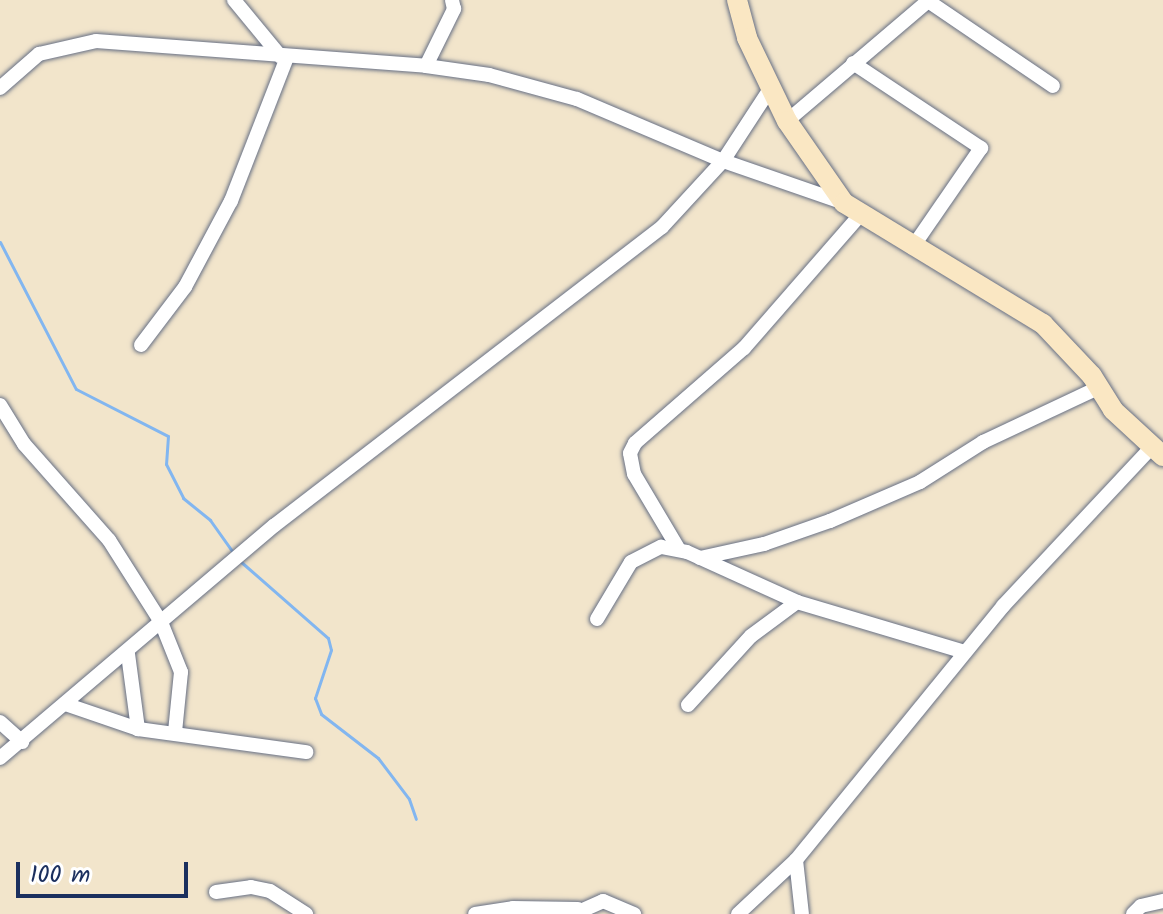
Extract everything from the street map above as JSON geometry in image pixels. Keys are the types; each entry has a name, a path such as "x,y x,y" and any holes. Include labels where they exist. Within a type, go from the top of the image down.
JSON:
{"street":[{"path":"234,0 284,57"},
{"path":"426,66 454,9 452,0"},
{"path":"737,0 770,89 787,121 853,208"},
{"path":"787,121 928,0 1053,86"},
{"path":"0,88 39,54 96,41 426,66 489,75 577,99 723,161 853,208 912,248 971,277 1043,324 1100,387 1113,410 1157,451 965,652 796,860 738,914"},
{"path":"141,345 185,287 231,201 284,57"},
{"path":"853,63 981,148 912,248"},
{"path":"0,758 128,654 161,622 525,327 662,227 723,161 770,89"},
{"path":"678,548 634,474 630,453 635,443 744,348 853,208"},
{"path":"700,558 764,544 830,521 920,482 983,442 1100,387"},
{"path":"2,413 109,540 161,622 181,672 175,732"},
{"path":"597,619 631,562 661,547 678,548 797,602 965,652"},
{"path":"688,705 751,636 797,602"},
{"path":"128,654 138,729"},
{"path":"65,704 138,729 306,752"},
{"path":"0,722 22,742"},
{"path":"796,860 802,914"},
{"path":"216,892 251,887 270,891 306,914"},
{"path":"475,914 513,908 576,912 603,901 634,914"},
{"path":"1133,914 1141,906 1163,901"}],"waterway":[{"path":"0,242 76,389 168,436 166,464 183,498 210,520 235,555"},
{"path":"240,561 328,638 331,650 315,698 321,714 378,758 409,799 416,819"}]}
